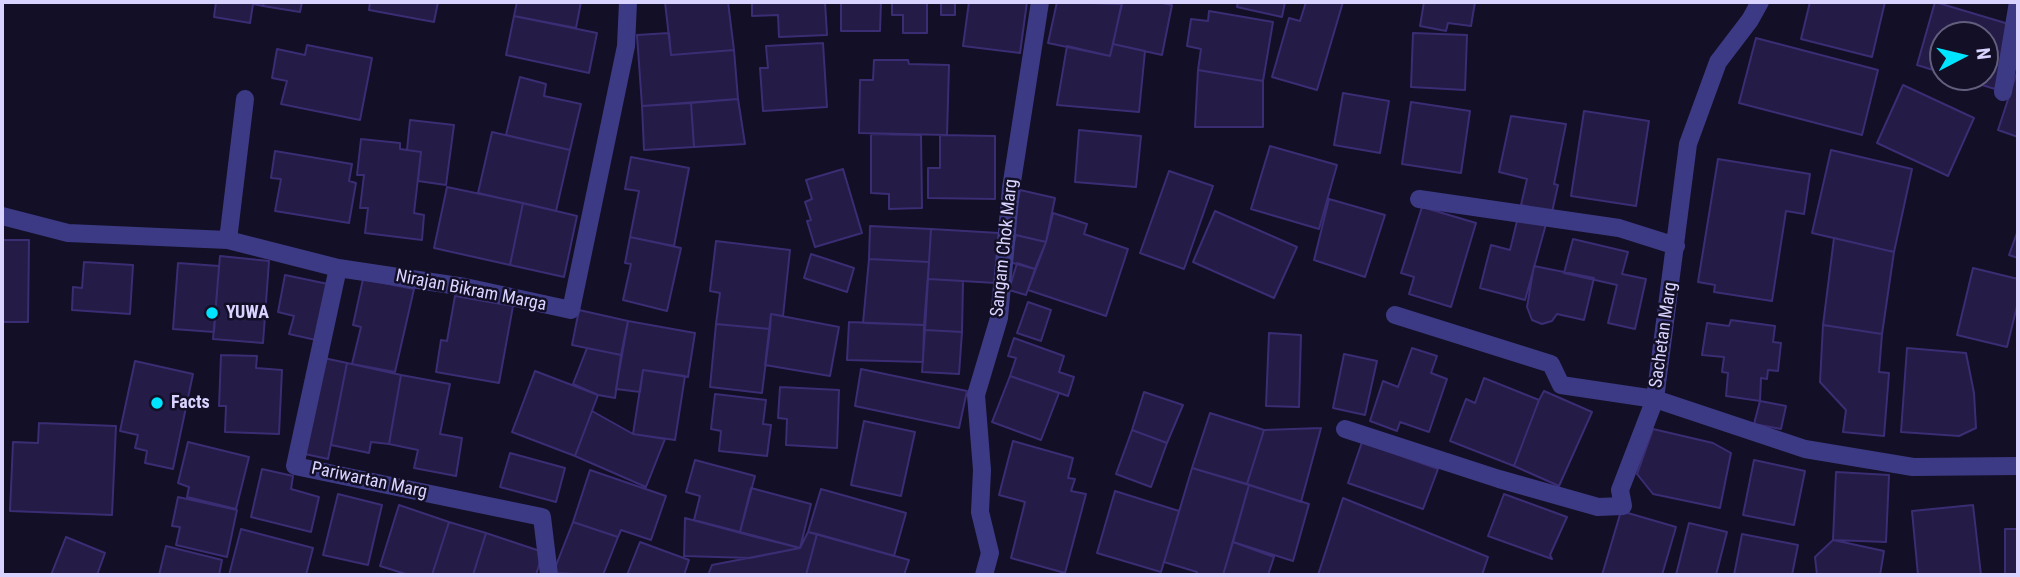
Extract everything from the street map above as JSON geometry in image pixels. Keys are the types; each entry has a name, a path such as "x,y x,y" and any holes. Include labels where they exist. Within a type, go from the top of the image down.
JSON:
{"street":[{"name":"Nirajan Bikram Marga","path":"2,216 68,233 228,240 338,268 465,287 571,310 626,46 628,2"},
{"name":"Sangam Chok Marg","path":"984,575 990,553 980,512 982,470 976,395 999,317 1011,188 1040,2"},
{"name":"Sachetan Marg","path":"1760,2 1750,20 1718,62 1688,144 1655,399 1805,449 1913,467 2018,466"},
{"path":"2003,92 2018,2"},
{"path":"228,240 245,99"},
{"path":"1419,199 1619,228 1676,246"},
{"name":"Pariwartan Marg","path":"338,268 295,466 542,517 549,575"},
{"path":"1345,429 1499,479 1598,507 1623,506 1620,490 1655,399 1561,385 1551,364 1395,315"}],"building":[{"path":"216,2 264,2 263,6 253,4 250,23 214,17"},
{"path":"264,2 302,2 300,12 263,6"},
{"path":"370,2 438,2 434,22 369,10"},
{"path":"517,2 581,2 576,28 514,16"},
{"path":"665,2 728,2 734,50 671,55"},
{"path":"752,2 825,2 827,35 779,37 778,15 752,16"},
{"path":"841,2 881,2 880,31 841,31"},
{"path":"892,2 927,2 927,33 903,33 903,15 892,15"},
{"path":"941,2 955,2 955,15 941,15"},
{"path":"969,2 1027,2 1020,53 963,46"},
{"path":"1057,2 1122,4 1110,56 1048,43"},
{"path":"1122,2 1172,5 1162,55 1113,44"},
{"path":"1238,2 1285,2 1282,17 1237,7"},
{"path":"1306,2 1343,2 1317,90 1272,77 1289,18 1300,21"},
{"path":"1424,2 1475,2 1471,26 1448,23 1446,31 1420,26"},
{"path":"1810,2 1885,2 1872,57 1801,39"},
{"path":"1935,2 1999,21 1930,21"},
{"path":"1209,11 1273,22 1263,81 1198,70 1201,49 1187,46 1191,19 1208,21"},
{"path":"514,16 597,33 589,73 506,55"},
{"path":"1999,21 2012,25 1999,74"},
{"path":"1929,23 1929,69 1917,65"},
{"path":"669,33 671,55 734,50 738,99 642,106 637,35"},
{"path":"1413,33 1467,35 1465,90 1411,87"},
{"path":"1756,38 1878,70 1862,135 1739,103"},
{"path":"823,43 827,107 763,111 760,68 768,68 766,46"},
{"path":"1113,44 1145,51 1139,112 1057,105 1067,46 1110,56"},
{"path":"307,45 372,58 360,120 281,104 287,81 272,78 277,49 305,55"},
{"path":"874,60 908,60 909,64 949,65 947,135 859,133 860,80 873,80"},
{"path":"2018,69 2018,137 1998,130"},
{"path":"1198,70 1263,81 1263,127 1195,127"},
{"path":"520,77 546,84 544,96 581,104 570,150 506,135"},
{"path":"1903,85 1974,118 1948,176 1877,143"},
{"path":"1343,93 1389,101 1380,153 1334,145"},
{"path":"738,99 745,144 694,147 691,103"},
{"path":"1411,102 1470,111 1461,173 1402,164"},
{"path":"691,103 694,147 644,150 642,106"},
{"path":"1584,111 1649,121 1636,206 1571,196"},
{"path":"1511,116 1566,124 1554,184 1558,185 1552,212 1521,205 1527,179 1499,172"},
{"path":"410,120 454,125 446,185 418,181 421,152 407,150"},
{"path":"1079,130 1141,136 1136,187 1075,182"},
{"path":"492,132 570,150 556,211 478,193"},
{"path":"871,134 921,135 922,208 889,209 889,194 871,193"},
{"path":"940,135 995,136 995,199 928,198 928,168 940,168"},
{"path":"361,139 400,143 400,149 421,152 414,213 424,215 422,240 365,233 368,208 360,208 364,175 357,175"},
{"path":"1270,146 1337,165 1319,229 1251,209"},
{"path":"1831,150 1912,169 1894,252 1812,233"},
{"path":"275,151 352,164 349,181 356,183 349,223 275,211 281,179 271,178"},
{"path":"631,157 689,168 674,246 630,237 639,191 625,189"},
{"path":"1718,159 1810,174 1804,214 1786,211 1772,301 1714,292 1715,285 1698,282"},
{"path":"843,169 862,233 815,247 807,221 811,220 805,202 812,199 806,180"},
{"path":"1169,171 1213,186 1184,269 1140,253"},
{"path":"447,187 523,203 510,265 434,248"},
{"path":"1020,190 1055,198 1046,242 1011,234"},
{"path":"1329,199 1385,215 1365,277 1314,260"},
{"path":"523,203 577,216 564,277 510,265"},
{"path":"1422,207 1476,223 1451,307 1409,294 1414,277 1401,273"},
{"path":"1215,211 1297,247 1274,298 1193,262"},
{"path":"1053,213 1087,224 1084,234 1128,249 1106,316 1028,290 1046,242"},
{"path":"1518,217 1546,224 1525,300 1480,288 1491,245 1510,250"},
{"path":"870,226 931,229 929,262 869,259"},
{"path":"931,229 999,233 996,283 928,279"},
{"path":"2018,230 2018,258 2009,255"},
{"path":"1016,235 1046,242 1035,269 1009,262"},
{"path":"630,237 681,248 667,311 623,300 631,264 625,263"},
{"path":"1834,238 1894,252 1882,334 1823,325"},
{"path":"1573,239 1628,252 1622,274 1646,279 1635,329 1608,323 1617,285 1564,273"},
{"path":"2,240 29,240 28,322 3,322"},
{"path":"716,241 790,250 783,316 771,314 770,329 716,324 720,293 710,291"},
{"path":"811,254 854,268 847,292 804,278"},
{"path":"220,256 269,261 263,343 213,339"},
{"path":"869,259 929,262 924,325 863,323"},
{"path":"84,262 133,265 130,314 72,310 73,287 82,288"},
{"path":"178,263 219,266 214,332 173,329"},
{"path":"1017,263 1035,269 1026,295 1009,290"},
{"path":"1534,266 1594,278 1584,320 1557,314 1552,321 1542,324 1532,320 1527,307"},
{"path":"1973,268 2018,279 2018,302 2007,347 1957,335"},
{"path":"285,275 328,284 316,340 289,334 294,316 278,312"},
{"path":"363,279 414,289 395,372 352,364 361,327 353,325"},
{"path":"928,279 963,281 962,332 925,330"},
{"path":"455,296 513,306 499,383 436,372 441,340 447,341"},
{"path":"1028,302 1051,310 1041,341 1017,333"},
{"path":"579,310 628,321 621,355 572,345"},
{"path":"771,314 839,327 830,376 765,365"},
{"path":"1731,320 1775,326 1773,342 1781,343 1778,371 1768,370 1767,379 1761,378 1760,401 1726,396 1728,373 1722,372 1724,357 1702,355 1707,323 1729,326"},
{"path":"628,321 695,333 688,377 643,370 640,392 616,389"},
{"path":"849,322 924,325 923,362 847,360"},
{"path":"716,324 770,329 762,393 710,387"},
{"path":"1823,325 1882,334 1879,372 1889,373 1884,436 1843,432 1846,410 1820,382"},
{"path":"925,330 962,332 959,374 922,372"},
{"path":"1269,333 1301,335 1299,407 1266,406"},
{"path":"1014,338 1064,356 1059,372 1074,377 1068,396 1010,376 1016,358 1008,356"},
{"path":"587,348 621,355 615,398 598,395 573,384"},
{"path":"1412,348 1437,356 1431,373 1447,379 1429,432 1400,422 1397,431 1370,421 1383,381 1398,387"},
{"path":"1907,348 1966,353 1974,393 1976,428 1959,436 1901,432"},
{"path":"1344,354 1377,361 1365,415 1333,408"},
{"path":"221,355 257,356 256,368 282,370 279,434 225,432 226,406 219,406"},
{"path":"324,358 347,363 328,459 305,454"},
{"name":"Facts","path":"135,361 193,374 173,469 145,463 147,451 135,448 138,435 120,431"},
{"path":"347,363 401,375 389,444 371,442 369,453 331,445"},
{"path":"861,369 967,391 959,428 855,406"},
{"path":"643,370 685,376 675,440 633,434"},
{"path":"535,371 598,395 575,456 512,432"},
{"path":"401,375 450,384 440,434 462,438 456,476 414,468 418,450 389,444"},
{"path":"1010,376 1059,393 1041,440 992,422"},
{"path":"1484,378 1539,400 1514,466 1450,441 1466,399 1475,403"},
{"path":"780,387 839,390 837,448 786,445 787,419 778,418"},
{"path":"1544,391 1592,412 1559,486 1514,466"},
{"path":"1144,392 1183,405 1167,443 1132,430"},
{"path":"715,394 766,400 763,424 771,425 767,456 719,451 721,431 711,429"},
{"path":"1760,401 1786,406 1781,429 1754,424"},
{"path":"592,411 633,434 665,439 646,487 575,456"},
{"path":"1210,413 1264,430 1247,484 1192,468"},
{"path":"864,421 915,432 901,496 851,485"},
{"path":"39,423 116,426 112,515 10,511 13,442 38,443"},
{"path":"1321,428 1301,502 1247,484 1264,430"},
{"path":"1653,429 1713,443 1731,453 1720,508 1653,494 1637,474"},
{"path":"1132,430 1167,443 1151,487 1116,474"},
{"path":"1013,441 1073,458 1068,478 1075,479 1071,491 1086,494 1065,573 1011,558 1025,502 999,495"},
{"path":"188,442 249,457 236,509 187,497 189,487 178,483"},
{"path":"1362,442 1438,469 1423,509 1348,483"},
{"path":"510,453 565,468 556,502 500,487"},
{"path":"695,460 755,476 740,532 694,520 700,496 686,492"},
{"path":"1754,460 1805,471 1794,525 1743,515"},
{"path":"1192,468 1249,485 1223,575 1196,575 1197,572 1164,562"},
{"path":"262,469 293,476 291,489 319,497 311,532 251,517"},
{"path":"590,470 666,496 651,540 621,530 618,537 573,522"},
{"path":"1836,472 1889,475 1886,542 1833,540"},
{"path":"1249,485 1309,504 1293,561 1233,542"},
{"path":"751,488 811,504 800,548 740,532"},
{"path":"821,489 906,513 894,556 808,532"},
{"path":"1115,491 1179,511 1161,572 1097,553"},
{"path":"338,494 382,505 368,565 323,555"},
{"path":"1504,494 1567,517 1550,555 1552,559 1488,536"},
{"path":"178,497 237,510 227,557 176,545 180,527 172,526"},
{"path":"1343,498 1488,557 1482,575 1318,575"},
{"path":"399,505 449,522 432,575 409,575 380,566"},
{"path":"1973,505 1981,575 1918,575 1912,511"},
{"path":"1621,511 1676,527 1662,575 1602,575"},
{"path":"685,518 800,548 750,558 684,556"},
{"path":"449,522 486,533 473,575 432,575"},
{"path":"573,522 618,537 603,575 553,573"},
{"path":"1689,523 1727,532 1716,575 1676,575"},
{"path":"241,529 313,548 306,575 229,575"},
{"path":"2005,529 2018,529 2018,575 2005,575"},
{"path":"808,532 817,534 806,575 708,575 712,565 800,548"},
{"path":"486,533 543,552 536,575 473,575"},
{"path":"817,534 909,560 904,575 806,575"},
{"path":"1742,534 1798,545 1792,575 1734,575"},
{"path":"66,537 105,553 97,575 51,575"},
{"path":"1833,540 1884,551 1880,575 1817,575 1815,557"},
{"path":"640,542 689,560 684,575 627,575"},
{"path":"1233,542 1274,557 1268,575 1223,575"},
{"path":"166,546 222,560 219,575 159,575"}],"place":[{"name":"YUWA","path":"212,313"},
{"name":"Facts","path":"157,403"}]}
